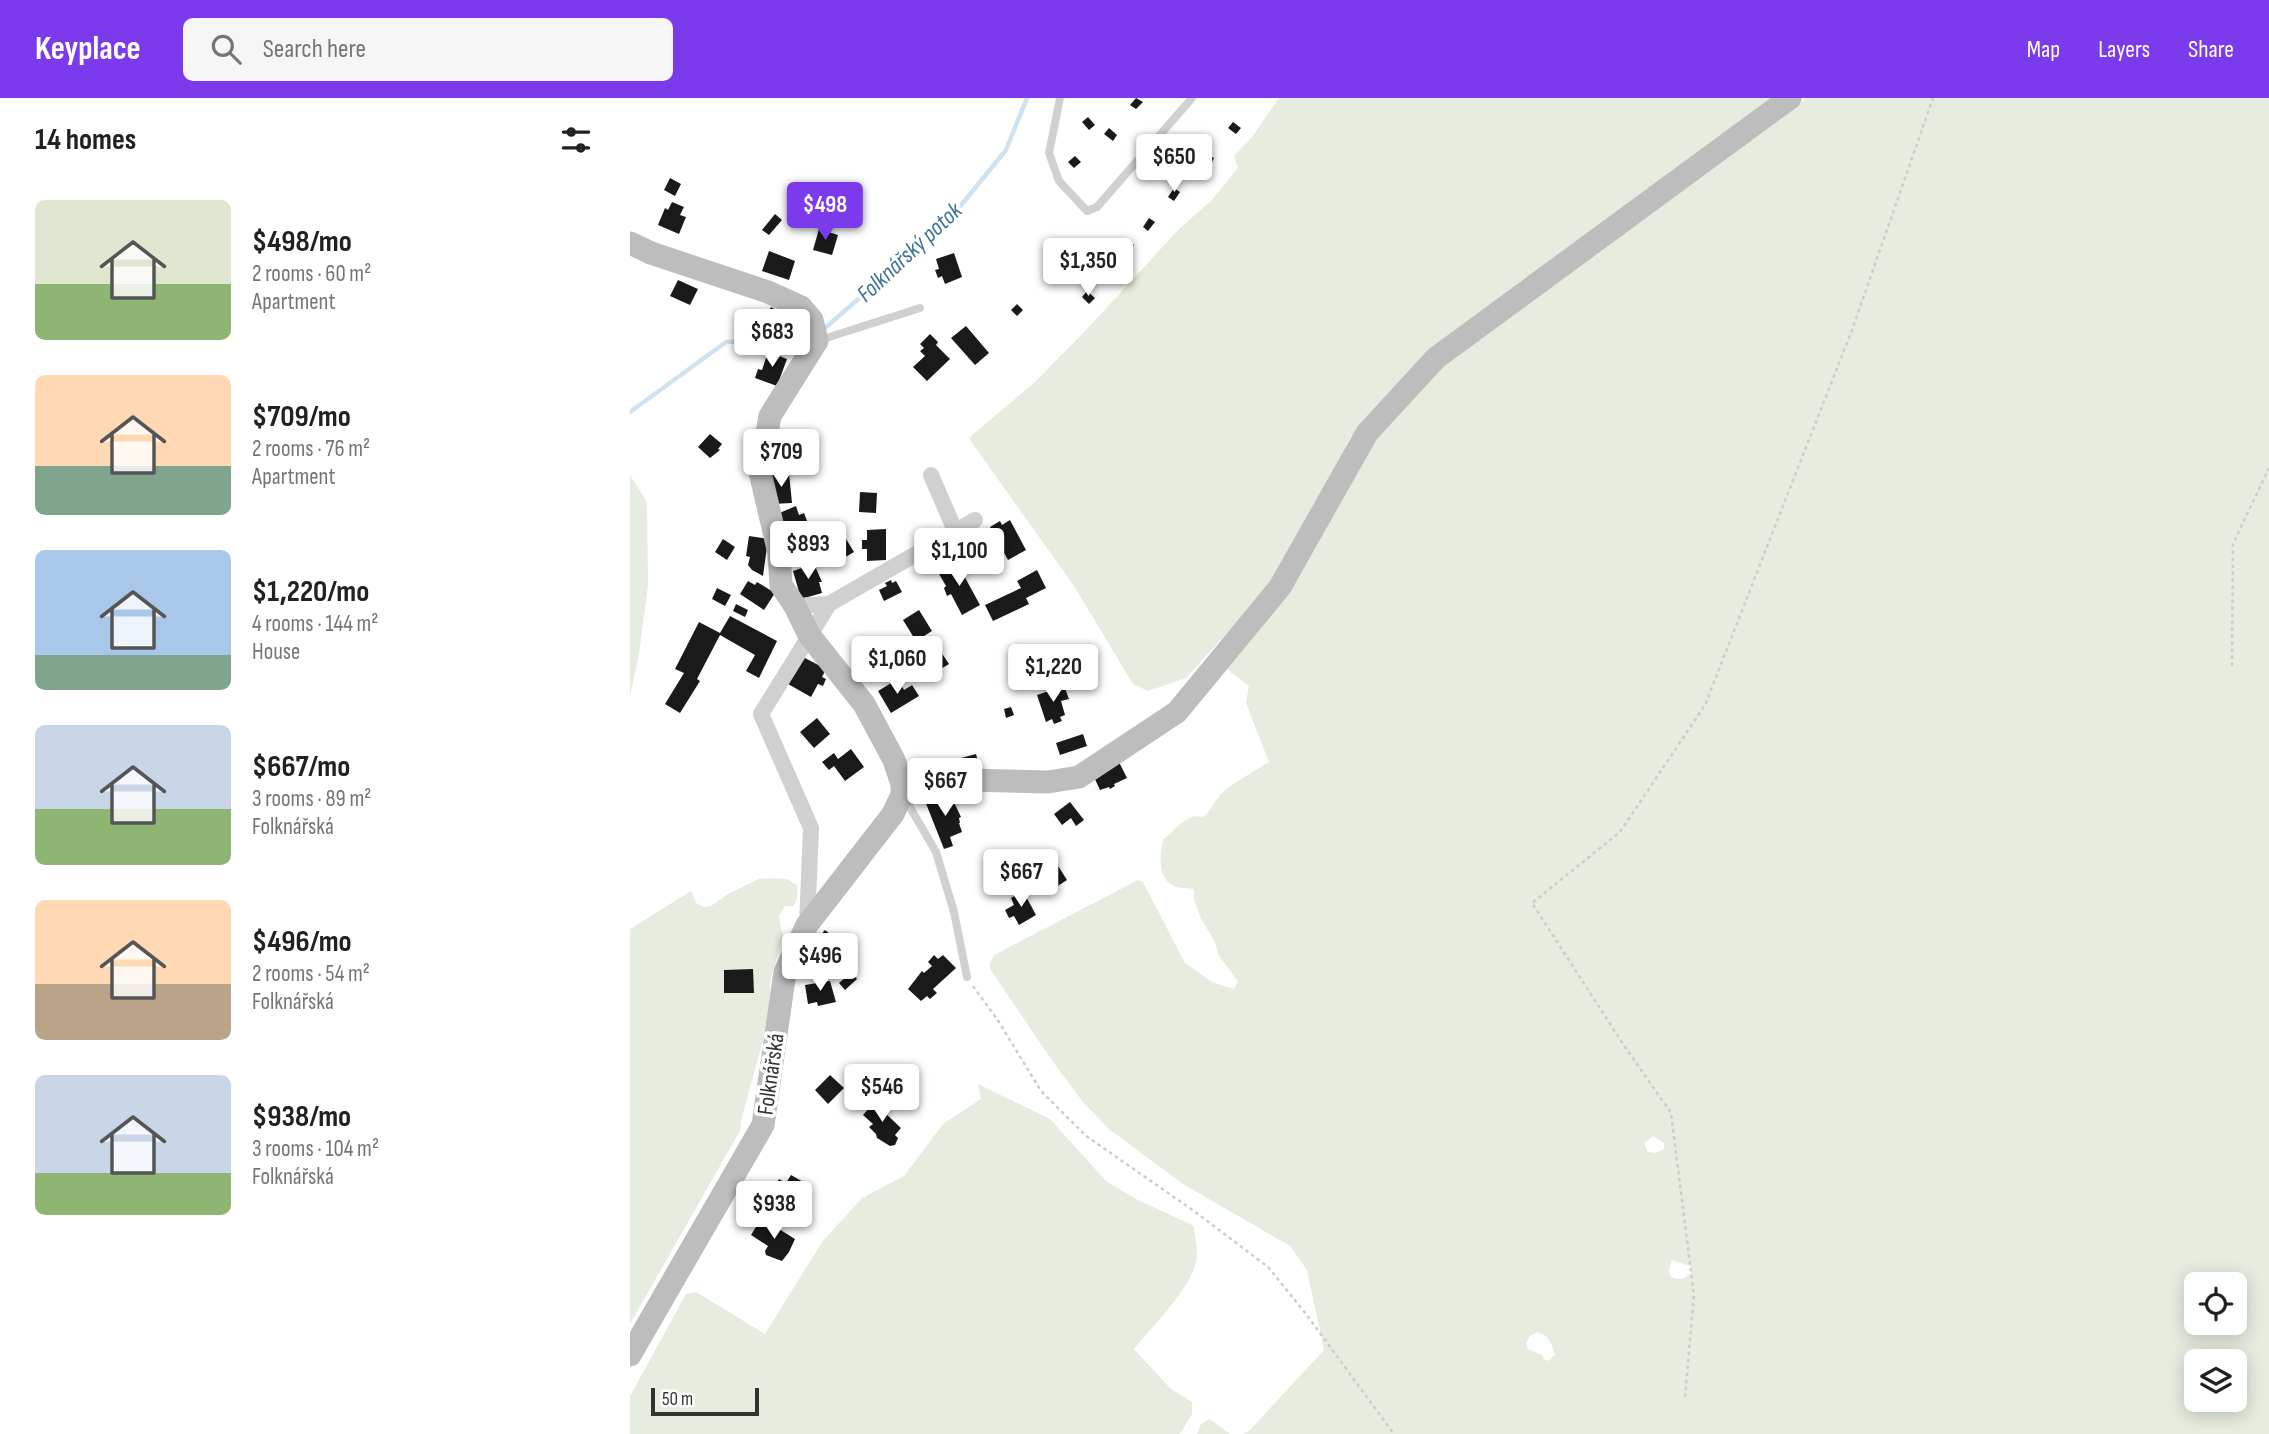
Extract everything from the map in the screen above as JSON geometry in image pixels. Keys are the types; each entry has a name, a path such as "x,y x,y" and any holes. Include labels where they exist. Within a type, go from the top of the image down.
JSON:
{"street":[{"path":"630,243 768,292 801,307 812,320 817,341 770,416 760,472 779,554 781,585 809,635 863,704 894,760 902,784 902,795 967,780 1048,782 1079,777 1177,712 1280,587 1367,433 1436,358 1790,98"},
{"path":"931,475 956,533"},
{"path":"795,606 829,604 975,520"},
{"path":"807,925 811,828 761,714 829,604"},
{"name":"Folknářská","path":"630,1355 763,1125 785,972 807,925 893,814 902,795"}],"lane":[{"path":"1060,98 1049,153 1059,181 1087,211 1097,207 1192,98"},
{"path":"817,341 920,307"},
{"path":"902,795 936,852 954,912 967,977"}],"path":[{"path":"1685,1397 1695,1295 1671,1113 1532,903 1620,832 1705,705 1853,330 1933,98"},
{"path":"2232,666 2233,544 2269,468"},
{"path":"967,977 999,1022 1041,1091 1086,1136 1194,1211 1268,1267 1394,1434"}],"shaded area":[{"path":"1279,98 1774,98 1360,427 1350,438 1305,529 1274,581 1186,678 1148,691 1133,684 1074,586 970,437 1035,382 1180,228 1211,201 1238,168 1234,156 1252,137"},
{"path":"1807,98 2269,98 2269,1434 1242,1434 1249,1431 1324,1350 1307,1270 1290,1246 1183,1184 1109,1129 1083,1102 1051,1059 990,969 990,963 994,955 1138,880 1143,882 1185,963 1212,982 1234,989 1238,981 1219,956 1214,940 1201,919 1194,900 1194,889 1174,886 1164,876 1161,862 1163,840 1181,823 1194,816 1206,815 1220,795 1233,784 1269,762 1246,703 1249,686 1227,669 1375,439 1442,365","holes":["1653,1136 1664,1143 1664,1149 1655,1153 1648,1152 1644,1143","1672,1260 1690,1266 1692,1271 1683,1278 1671,1277 1669,1270","1537,1332 1544,1335 1553,1347 1555,1355 1548,1361 1528,1349 1526,1343 1530,1336"]},
{"path":"630,475 647,502 648,585 639,654 630,696"},
{"path":"759,879 787,879 797,885 797,897 793,906 785,906 779,915 783,936 771,977 767,1032 741,1129 630,1324 630,929 691,891 697,904 711,906 728,894"},
{"path":"978,1084 1050,1119 1106,1181 1136,1199 1194,1226 1197,1258 1189,1280 1175,1301 1134,1349 1171,1389 1192,1402 1192,1414 1180,1434 630,1434 630,1396 686,1294 696,1292 765,1334 822,1242 862,1198 904,1176 943,1124 981,1099"},
{"path":"1210,1419 1230,1434 1197,1434 1201,1424"}],"building":[{"path":"1136,98 1143,102 1136,109 1130,105"},
{"path":"1088,117 1095,125 1089,130 1082,122"},
{"path":"1233,122 1241,128 1236,134 1228,128"},
{"path":"1109,128 1117,135 1113,141 1104,134"},
{"path":"1206,153 1214,158 1210,166 1201,160"},
{"path":"1075,156 1081,162 1074,168 1068,162"},
{"path":"670,178 681,184 675,196 664,190"},
{"path":"1174,188 1180,192 1174,201 1168,197"},
{"path":"672,202 684,207 680,215 686,217 679,234 658,225 665,208 668,210"},
{"path":"775,214 782,220 769,235 762,230"},
{"path":"1149,218 1155,222 1148,231 1143,227"},
{"path":"819,229 838,235 832,255 813,250"},
{"path":"1126,239 1134,245 1129,251 1121,245"},
{"path":"769,251 795,261 789,280 762,271"},
{"path":"954,253 962,277 945,284 942,276 938,278 935,270 939,269 936,259"},
{"path":"678,280 698,289 690,305 670,296"},
{"path":"1087,291 1095,298 1089,304 1082,297"},
{"path":"1017,304 1023,310 1017,316 1011,310"},
{"path":"771,307 802,325 796,337 764,319"},
{"path":"966,326 989,353 975,365 951,338"},
{"path":"930,334 938,342 936,345 950,359 927,381 913,367 925,356 920,351 924,348 920,344"},
{"path":"768,352 787,359 777,386 755,378 758,369 762,370"},
{"path":"710,434 722,444 718,449 720,450 710,458 698,447"},
{"path":"789,473 792,503 772,504 770,474"},
{"path":"860,492 877,493 876,513 859,512"},
{"path":"796,506 799,515 804,513 807,521 802,523 807,533 789,540 777,514"},
{"path":"1010,520 1026,550 1008,560 990,527 1000,521 1002,525"},
{"path":"886,529 886,560 867,561 867,549 862,549 862,540 867,540 867,530"},
{"path":"843,534 854,552 835,563 825,546"},
{"path":"749,536 768,539 763,576 748,565 750,557 746,556"},
{"path":"723,539 735,547 727,560 715,552"},
{"path":"956,561 980,605 962,615 951,594 947,596 944,588 946,586 938,572"},
{"path":"814,564 822,582 819,582 822,593 801,599 793,571"},
{"path":"1037,570 1046,588 1026,598 1029,604 993,621 985,605 1021,588 1017,581"},
{"path":"891,580 892,583 896,581 902,592 884,601 879,590"},
{"path":"748,581 755,585 757,582 775,593 764,610 740,594"},
{"path":"717,588 731,595 725,606 712,599"},
{"path":"736,604 748,610 745,617 733,611"},
{"path":"919,610 932,631 916,641 903,620"},
{"path":"730,616 777,641 759,678 746,671 755,655 720,635 697,679 700,681 680,713 665,704 684,673 675,669 699,622 720,633"},
{"path":"879,646 890,664 868,678 856,660"},
{"path":"941,652 949,664 939,670 937,667 930,671 924,662"},
{"path":"803,657 826,669 822,677 826,679 823,686 818,684 811,697 788,684"},
{"path":"898,679 904,690 912,685 919,696 891,713 878,691"},
{"path":"1064,686 1069,699 1061,701 1065,715 1060,717 1062,721 1054,724 1052,719 1046,722 1037,695"},
{"path":"1011,707 1014,715 1006,718 1004,709"},
{"path":"817,718 830,734 814,748 800,732"},
{"path":"1083,734 1087,746 1060,755 1056,743"},
{"path":"851,749 864,767 845,781 834,766 829,770 822,762 834,753 838,759"},
{"path":"976,754 980,769 953,775 950,761"},
{"path":"921,759 927,771 919,775 913,763"},
{"path":"1118,760 1127,778 1110,789 1100,790 1093,775"},
{"path":"949,792 961,817 959,823 962,832 950,837 953,846 944,849 925,801"},
{"path":"1070,802 1084,820 1076,826 1071,818 1062,825 1054,814"},
{"path":"1055,861 1067,880 1053,889 1041,870"},
{"path":"1023,891 1036,915 1019,925 1014,916 1009,918 1005,910 1014,905 1011,898"},
{"path":"825,930 836,939 833,943 837,946 830,953 827,951 823,955 812,945"},
{"path":"934,955 938,959 943,955 956,968 933,989 937,993 930,999 927,996 921,1001 908,989 922,971 924,973 932,966 928,962"},
{"path":"753,969 754,993 724,993 724,970"},
{"path":"852,972 857,979 845,990 839,983"},
{"path":"830,981 836,1002 818,1006 817,1002 808,1004 805,985"},
{"path":"830,1075 844,1088 828,1104 815,1090"},
{"path":"877,1099 888,1109 885,1113 901,1128 895,1135 898,1138 895,1145 890,1146 877,1138 869,1127 873,1124 863,1115"},
{"path":"791,1175 805,1183 798,1194 798,1201 793,1202 772,1191 779,1179 786,1183"},
{"path":"759,1222 771,1229 774,1223 795,1239 782,1261 766,1255 768,1246 751,1235"}],"waterway":[{"name":"Folknářský potok","path":"825,328 949,220 1006,150 1027,98"},
{"name":"Folknářský potok","path":"630,412 726,342 808,338"}]}
